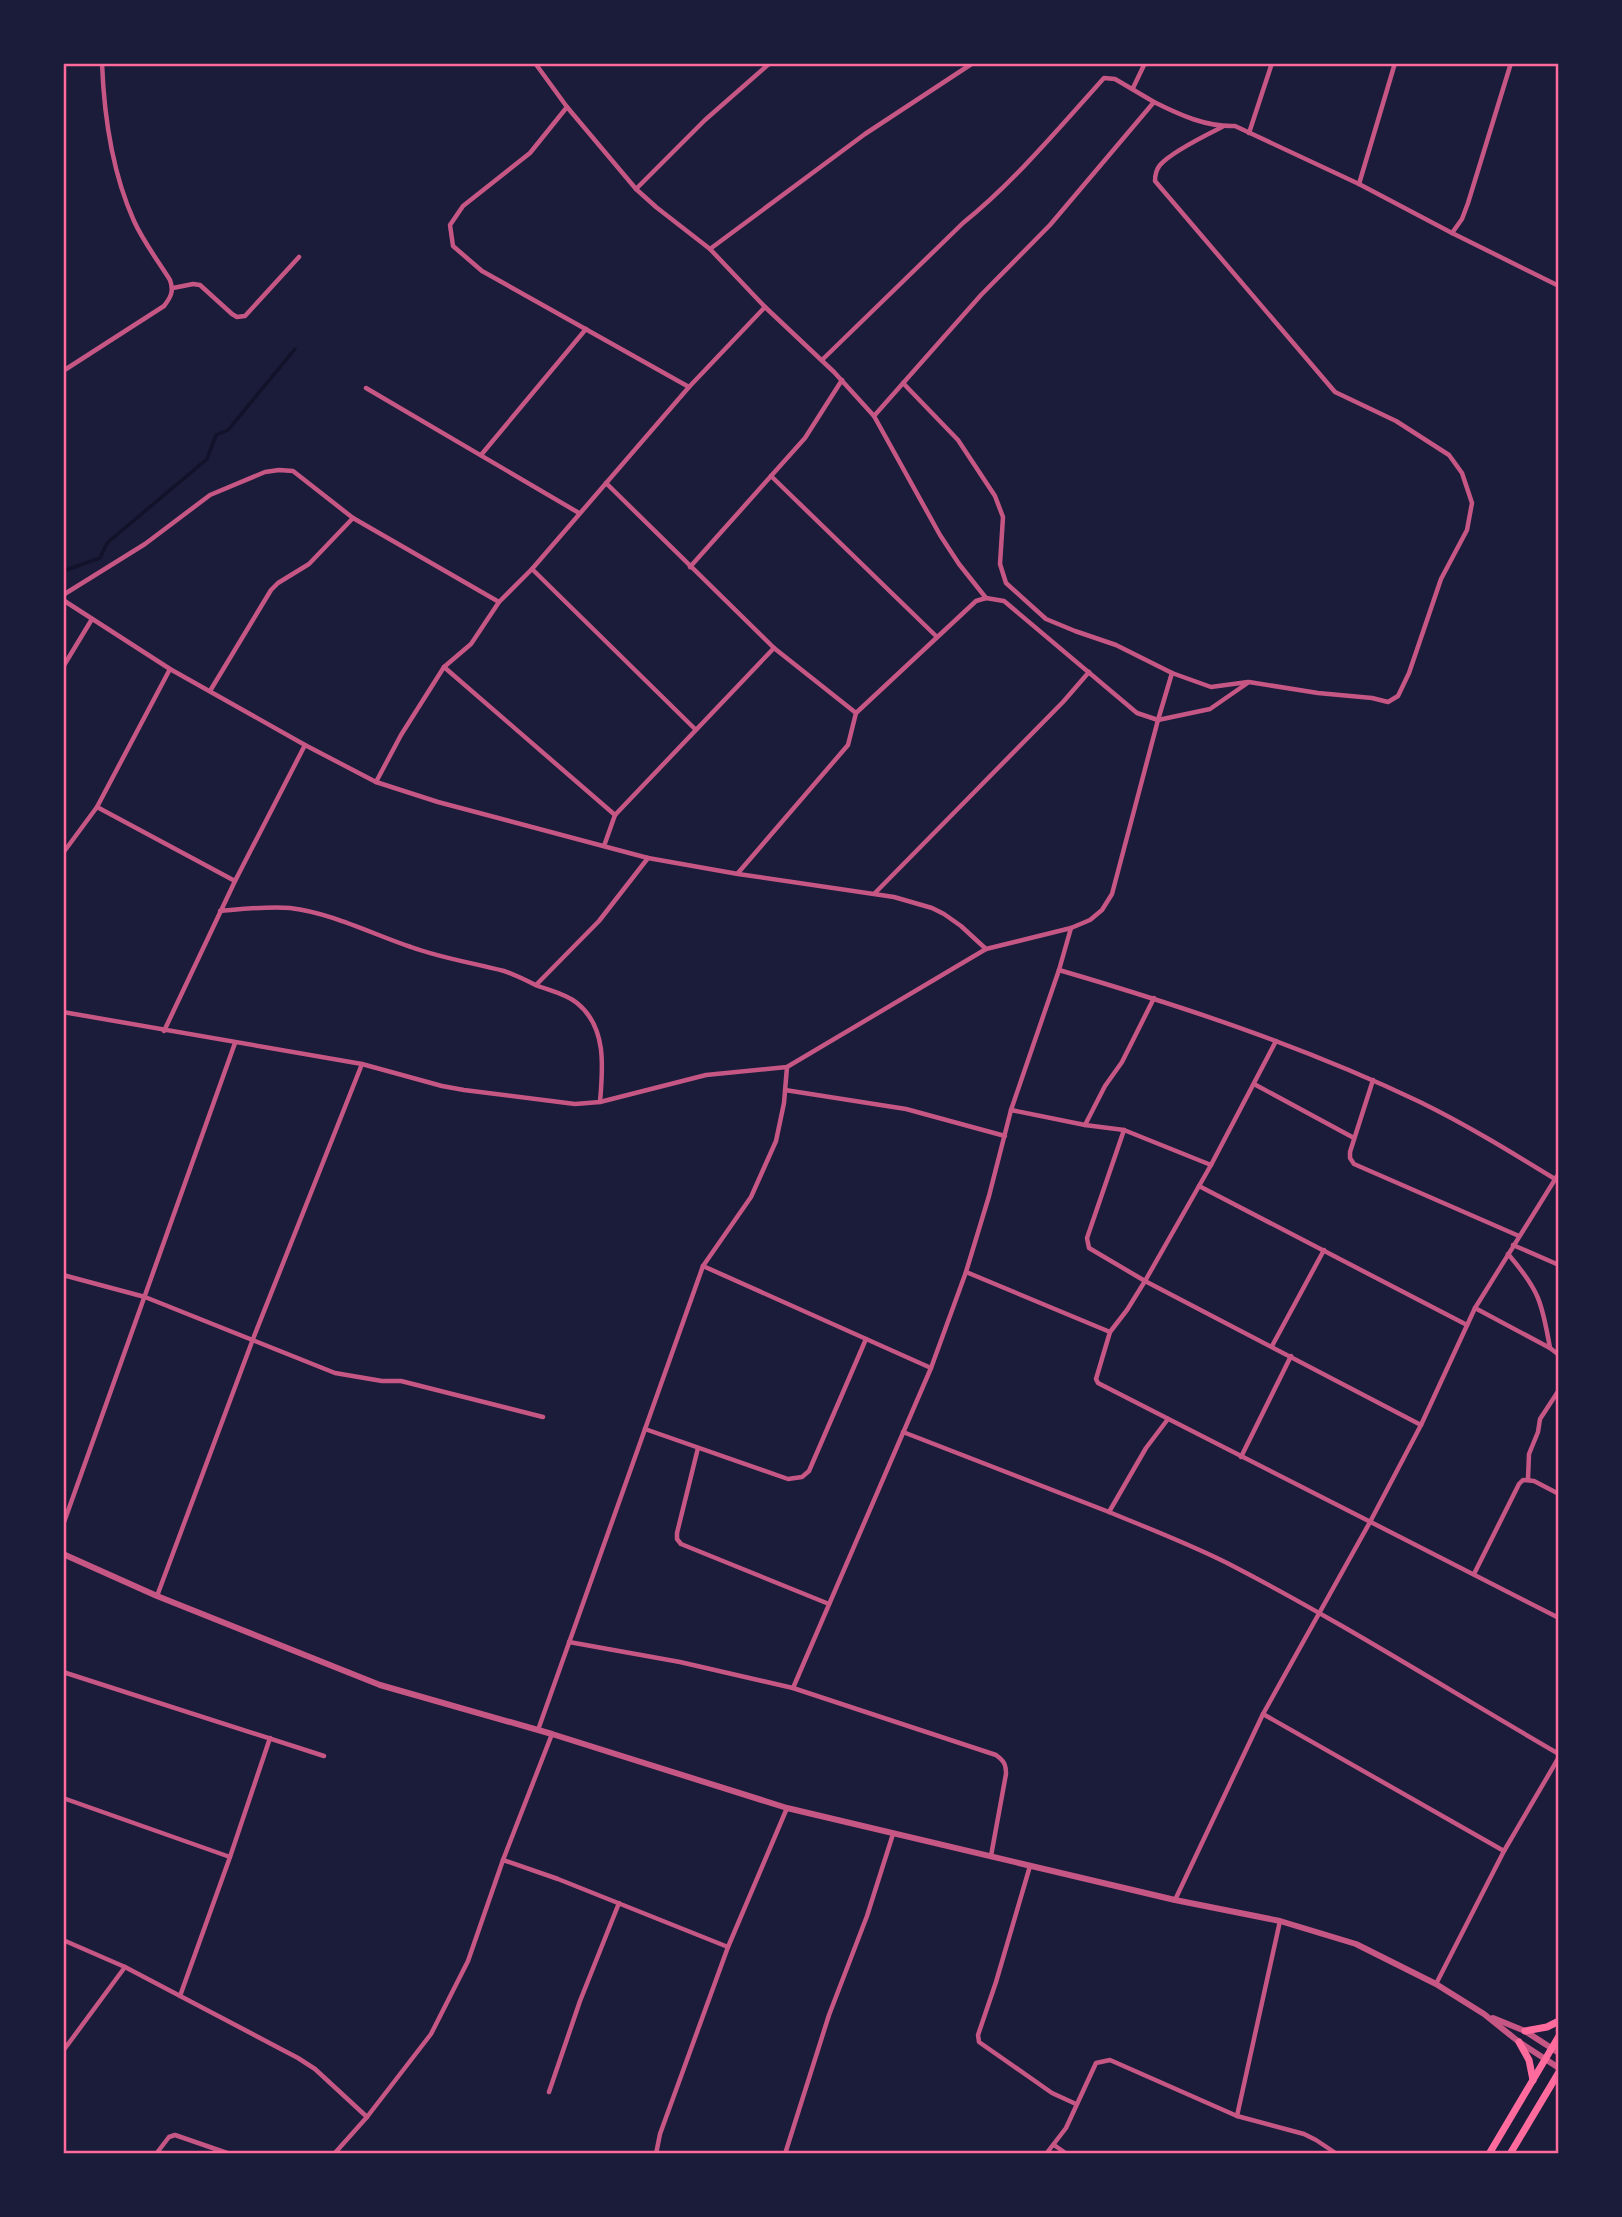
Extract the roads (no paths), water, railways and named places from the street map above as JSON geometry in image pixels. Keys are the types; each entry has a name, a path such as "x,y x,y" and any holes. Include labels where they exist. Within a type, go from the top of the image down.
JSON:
{"main road":[{"path":"1525,2031 1547,2027 1559,2021"},
{"path":"1489,2154 1546,2060 1556,2051 1559,2036"},
{"path":"1519,2042 1529,2060 1534,2080"},
{"path":"1510,2154 1559,2070"}],"street":[{"path":"63,370 164,306 173,288 134,220 115,165 103,103 102,63"},
{"path":"535,63 567,107 636,190 710,249 874,415 940,535 986,598"},
{"path":"636,190 705,120 770,63"},
{"path":"710,249 865,134 973,63"},
{"path":"1133,88 1145,63"},
{"path":"1249,133 1272,63"},
{"path":"1359,184 1395,63"},
{"path":"1452,233 1462,219 1468,203 1511,63"},
{"path":"822,360 962,223 985,205 1046,143 1104,78 1115,79 1184,117 1222,127 1235,126 1359,184 1559,286"},
{"path":"874,415 981,295 1050,225 1154,102"},
{"path":"567,107 530,153 464,206 450,225 453,246 482,271 689,387"},
{"path":"902,383 958,440 995,496 1003,517 1000,564 1006,583 1046,619 1116,645 1172,673 1211,687 1249,682 1388,702 1398,696 1409,673 1441,579 1467,530 1472,503 1462,472 1449,455 1396,421 1335,392 1155,181 1160,165 1192,142 1222,127"},
{"path":"173,288 200,285 232,314 237,317 245,316 299,257"},
{"path":"376,782 401,735 444,667 471,643 499,602 532,569 689,387 765,307"},
{"path":"481,455 586,330"},
{"path":"690,567 805,438 842,380"},
{"path":"366,388 579,513"},
{"path":"499,602 354,518 293,471 279,470 265,472 210,495 145,544 63,598 170,669 376,782 439,802 648,858 874,893 932,908 961,926 986,949"},
{"path":"771,476 936,636"},
{"path":"606,483 774,648 856,713"},
{"path":"209,691 271,590 309,564 354,518"},
{"path":"532,569 695,729"},
{"path":"738,874 848,745 856,713 976,601 986,598 1004,601 1137,713 1158,720 1210,709 1249,682"},
{"path":"63,667 92,619"},
{"path":"604,846 615,815 774,648"},
{"path":"444,667 615,815"},
{"path":"63,853 97,807 170,669"},
{"path":"874,893 1063,702 1089,671"},
{"path":"63,1012 362,1064 464,1090 575,1104 600,1102 706,1074 787,1067 986,949 1071,928 1090,920 1102,910 1112,894 1172,673"},
{"path":"164,1031 220,911 305,745"},
{"path":"97,807 235,881"},
{"path":"536,985 599,921 648,858"},
{"path":"220,911 288,908 311,912 414,948 504,971 564,995 578,1003 587,1013 599,1036 603,1074 600,1102"},
{"path":"793,1689 931,1367 966,1272 1011,1110 1071,928"},
{"path":"1059,970 1154,998 1276,1041 1373,1080 1424,1104 1555,1179"},
{"path":"1085,1125 1105,1086 1122,1062 1154,998"},
{"path":"1276,1041 1211,1165 1145,1281 1110,1332 1096,1379 1098,1383 1241,1457 1559,1618"},
{"path":"63,1525 235,1043"},
{"path":"158,1596 253,1339 362,1064"},
{"path":"538,1730 704,1266 751,1197 776,1141 787,1067"},
{"path":"1373,1080 1353,1138 1350,1158 1354,1164 1519,1236"},
{"path":"1254,1084 1353,1138"},
{"path":"785,1090 906,1109 1005,1136"},
{"path":"1011,1110 1085,1125 1124,1129 1211,1165"},
{"path":"1124,1129 1087,1243 1095,1252 1145,1281 1421,1425"},
{"path":"1175,1900 1263,1714 1421,1425 1475,1308 1559,1173"},
{"path":"1199,1186 1467,1325"},
{"path":"1514,1245 1559,1265"},
{"path":"1272,1346 1324,1250"},
{"path":"1508,1254 1536,1289 1544,1311 1550,1348"},
{"path":"704,1266 931,1367"},
{"path":"966,1272 1110,1332"},
{"path":"63,1275 145,1297 335,1373 382,1381 401,1381 543,1417"},
{"path":"1475,1308 1559,1355"},
{"path":"645,1429 788,1479 802,1477 809,1471 866,1339"},
{"path":"1241,1457 1291,1356"},
{"path":"1528,1479 1529,1454 1540,1419 1559,1390"},
{"path":"1109,1512 1146,1448 1168,1419"},
{"path":"903,1433 1182,1541 1219,1559 1319,1613 1559,1756 1504,1851 1436,1983"},
{"path":"698,1448 677,1533 681,1544 829,1604"},
{"path":"1528,1479 1559,1494"},
{"path":"1474,1574 1519,1484 1528,1479"},
{"path":"63,1554 158,1596 380,1685 552,1734 787,1808 1175,1900 1280,1921 1356,1944 1436,1983 1484,2014 1559,2070"},
{"path":"569,1642 680,1662 793,1689 996,1755 1003,1760 1006,1774 990,1857"},
{"path":"63,1672 324,1756"},
{"path":"1263,1714 1504,1851"},
{"path":"334,2154 367,2117 430,2034 468,1961 503,1860 552,1734"},
{"path":"180,1996 270,1738"},
{"path":"63,1798 230,1857"},
{"path":"656,2154 660,2134 728,1947 787,1808"},
{"path":"785,2154 829,2015 867,1916 893,1834"},
{"path":"503,1860 728,1947"},
{"path":"1030,1866 978,2035 979,2042 1052,2093 1076,2104"},
{"path":"549,2092 580,2001 619,1903"},
{"path":"1237,2116 1280,1921"},
{"path":"63,1940 125,1967 315,2069 367,2117"},
{"path":"63,2051 125,1967"},
{"path":"1484,2014 1525,2031 1556,2051"},
{"path":"1046,2154 1066,2127 1096,2063 1110,2060 1237,2116 1304,2134 1337,2154"},
{"path":"156,2154 169,2137 175,2135 230,2154"},
{"path":"1054,2145 1067,2154"}],"waterway":[{"path":"63,571 100,558 107,543 207,459 216,435 228,430 295,349"}]}
